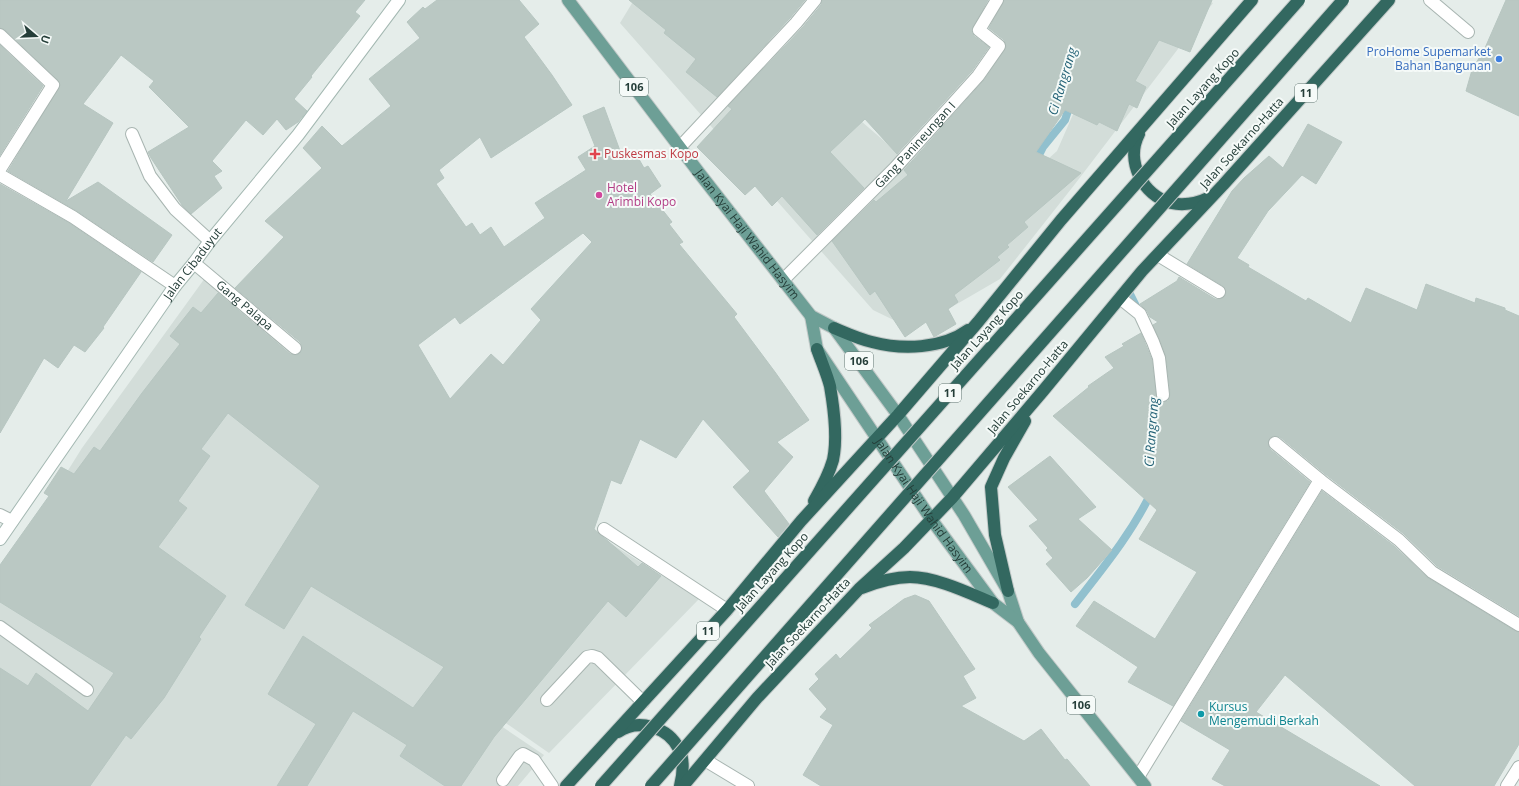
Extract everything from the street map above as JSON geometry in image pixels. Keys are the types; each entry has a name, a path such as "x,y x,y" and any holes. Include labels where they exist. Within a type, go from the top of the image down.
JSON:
{"highway":[{"name":"11","path":"566,786 727,610 801,521 898,415 978,322 1061,220 1252,0"},
{"name":"Jalan Layang Kopo","path":"601,786 1299,0"},
{"path":"651,786 1343,0"},
{"name":"Jalan Soekarno-Hatta","path":"681,786 757,698 859,589 904,548 952,498 1120,298 1389,0"},
{"path":"1144,124 1137,136 1134,150 1135,164 1140,178 1148,190 1159,198 1172,203 1186,204 1200,202 1213,195 1223,185"},
{"path":"834,328 871,342 893,346 917,346 947,341 960,336 978,322"},
{"path":"801,521 819,493 826,478 833,460 835,443 830,386 817,349"},
{"path":"1008,591 995,535 991,487 1016,435 1043,391"},
{"path":"859,589 886,581 910,577 932,580 954,587 993,603"},
{"path":"610,737 621,729 634,725 648,725 661,730 671,738 679,749 683,762 681,786"}],"main road":[{"name":"Jalan Kyai Haji Wahid Hasyim","path":"568,0 811,316 834,328 898,415 964,515 1008,591 1018,622 1039,653 1142,781"},
{"name":"Jalan Kyai Haji Wahid Hasyim","path":"811,316 817,349 876,439 931,519 993,603 1018,622"}],"street":[{"name":"Jalan Cibaduyut","path":"0,539 175,286 210,241 298,135 399,0"},
{"path":"680,147 791,29 815,0"},
{"name":"Gang Panineungan I","path":"783,280 895,168 978,76 999,46 979,30 997,0"},
{"path":"1430,0 1468,32"},
{"path":"0,36 53,85 0,169"},
{"path":"132,134 150,176 174,210 210,241"},
{"path":"0,175 73,217 175,286"},
{"path":"1158,255 1219,292"},
{"name":"Gang Palapa","path":"194,263 295,348"},
{"path":"1120,298 1140,314 1153,342 1159,358 1163,395"},
{"path":"1275,443 1320,480 1400,540 1432,572 1519,625"},
{"path":"1142,781 1320,480"},
{"path":"0,515 12,521"},
{"path":"604,529 727,610"},
{"path":"0,627 87,690"},
{"path":"547,700 587,657 592,656 598,658 643,702"},
{"path":"503,780 523,754 534,760 552,786"},
{"path":"705,760 748,786"},
{"path":"1507,786 1519,767"}],"shaded area":[{"path":"634,0 728,3 781,54 978,222 1057,151 1123,0 1203,0 1213,3 1075,184 1000,279 938,315 906,326 873,310 620,23"},
{"path":"205,278 458,477 516,584 446,689 544,755 518,786 0,786 0,579 82,448"},
{"path":"569,517 699,599 549,753 454,687"}],"building":[{"path":"0,0 365,0 355,12 360,16 294,99 307,111 298,122 286,130 277,119 263,135 246,120 212,161 222,171 214,176 222,188 191,214 182,205 148,152 189,127 149,87 154,81 121,55 83,104 113,123 66,201 98,182 172,235 153,262 77,211 8,171 60,85 58,80 5,30 0,28"},
{"path":"437,0 519,0 539,24 524,37 572,105 491,158 480,137 439,170 444,178 436,184 466,227 472,223 480,235 491,227 504,247 545,218 535,203 586,170 578,157 595,146 583,116 604,107 623,159 628,156 630,158 636,154 644,168 648,166 661,186 650,194 672,222 669,224 683,242 679,244 737,314 734,317 809,420 777,442 793,457 764,491 789,524 778,537 733,487 750,471 703,419 676,458 640,439 621,484 611,480 594,529 638,567 642,563 661,576 626,617 608,601 494,737 461,786 445,786 400,756 407,745 353,711 307,786 277,786 316,724 268,694 303,636 413,708 444,667 311,586 284,629 245,605 320,486 228,413 201,449 210,456 178,501 187,508 158,547 226,596 199,637 201,639 164,698 131,739 126,735 90,786 0,786 0,668 28,686 36,673 88,711 114,673 0,602 0,565 49,496 44,493 61,467 74,474 94,447 100,451 180,344 170,336 193,307 201,313 218,293 290,354 297,355 301,352 302,346 300,342 235,288 284,237 265,221 322,168 303,148 322,126 342,146 391,106 369,79 420,38 407,22 423,7 425,9","holes":["583,233 592,242 531,309 541,320 503,365 491,354 450,399 418,345 455,317 460,324"]},
{"path":"629,0 805,0 717,97 686,72 696,59 664,33 666,30"},
{"path":"822,0 988,0 972,30 974,36 989,47 972,71 897,154 865,119 830,152 864,188 817,235 782,196 772,206 755,186 745,195 697,147 732,109 728,106 802,28 821,5"},
{"path":"1004,0 1212,0 1190,52 1159,40 1135,81 1146,87 1137,108 1129,104 1117,131 1099,122 1097,125 1065,110 1036,152 1081,173 1024,222 1028,227 1007,245 1009,247 997,257 1000,260 954,295 958,302 948,309 956,324 934,337 926,322 905,337 875,291 870,295 832,241 874,200 876,202 908,175 904,170 984,80 1006,47 1004,40 989,28"},
{"name":"ProHome Supemarket Bahan Bangunan","path":"1506,0 1519,0 1519,116 1466,91 1472,70 1485,48"},
{"path":"0,45 43,86 0,155"},
{"path":"1308,124 1342,142 1316,184 1302,175 1268,211 1237,258 1249,265 1248,267 1306,301 1308,298 1351,323 1366,288 1417,310 1426,284 1475,303 1476,298 1505,308 1505,310 1519,316 1519,616 1437,566 1404,534 1325,474 1280,437 1273,436 1268,441 1270,449 1310,482 1173,706 1128,682 1138,667 1076,626 1094,601 1155,639 1197,572 1139,539 1157,510 1053,416 1089,387 1088,386 1114,368 1105,357 1124,346 1122,344 1141,333 1152,360 1157,399 1163,402 1168,401 1170,394 1166,357 1153,325 1158,322 1150,317 1147,311 1140,304 1177,281 1179,277 1215,299 1225,296 1226,292 1223,286 1187,264 1232,191 1269,156 1283,168"},
{"path":"0,184 69,223 141,272 103,327 104,328 85,352 74,345 58,368 44,358 0,433"},
{"path":"1050,456 1096,507 1078,519 1112,550 1087,578 1071,592 1046,564 1053,558 1046,550 1048,548 1029,526 1038,520 1008,487"},
{"path":"1322,491 1394,546 1428,578 1519,632 1519,744 1494,786 1415,786 1285,675 1256,712 1380,786 1225,786 1212,779 1230,750 1181,721"},
{"path":"915,595 929,601 975,669 963,676 976,698 961,706 1024,741 1041,729 1065,760 1067,759 1090,786 821,786 803,775 833,725 820,717 827,709 809,689 819,679 815,674 836,654 840,659 872,628 869,625 904,599"}],"waterway":[{"name":"Ci Rangrang","path":"1035,163 1043,147 1065,120 1071,101"},
{"name":"Ci Rangrang","path":"1129,292 1138,310"},
{"name":"Ci Rangrang","path":"1075,604 1126,536 1152,491"}],"place":[{"name":"ProHome Supemarket Bahan Bangunan","path":"1499,59"},
{"name":"Puskesmas Kopo","path":"595,154"},
{"name":"Hotel Arimbi Kopo","path":"599,195"},
{"name":"Kursus Mengemudi Berkah","path":"1201,714"}]}
